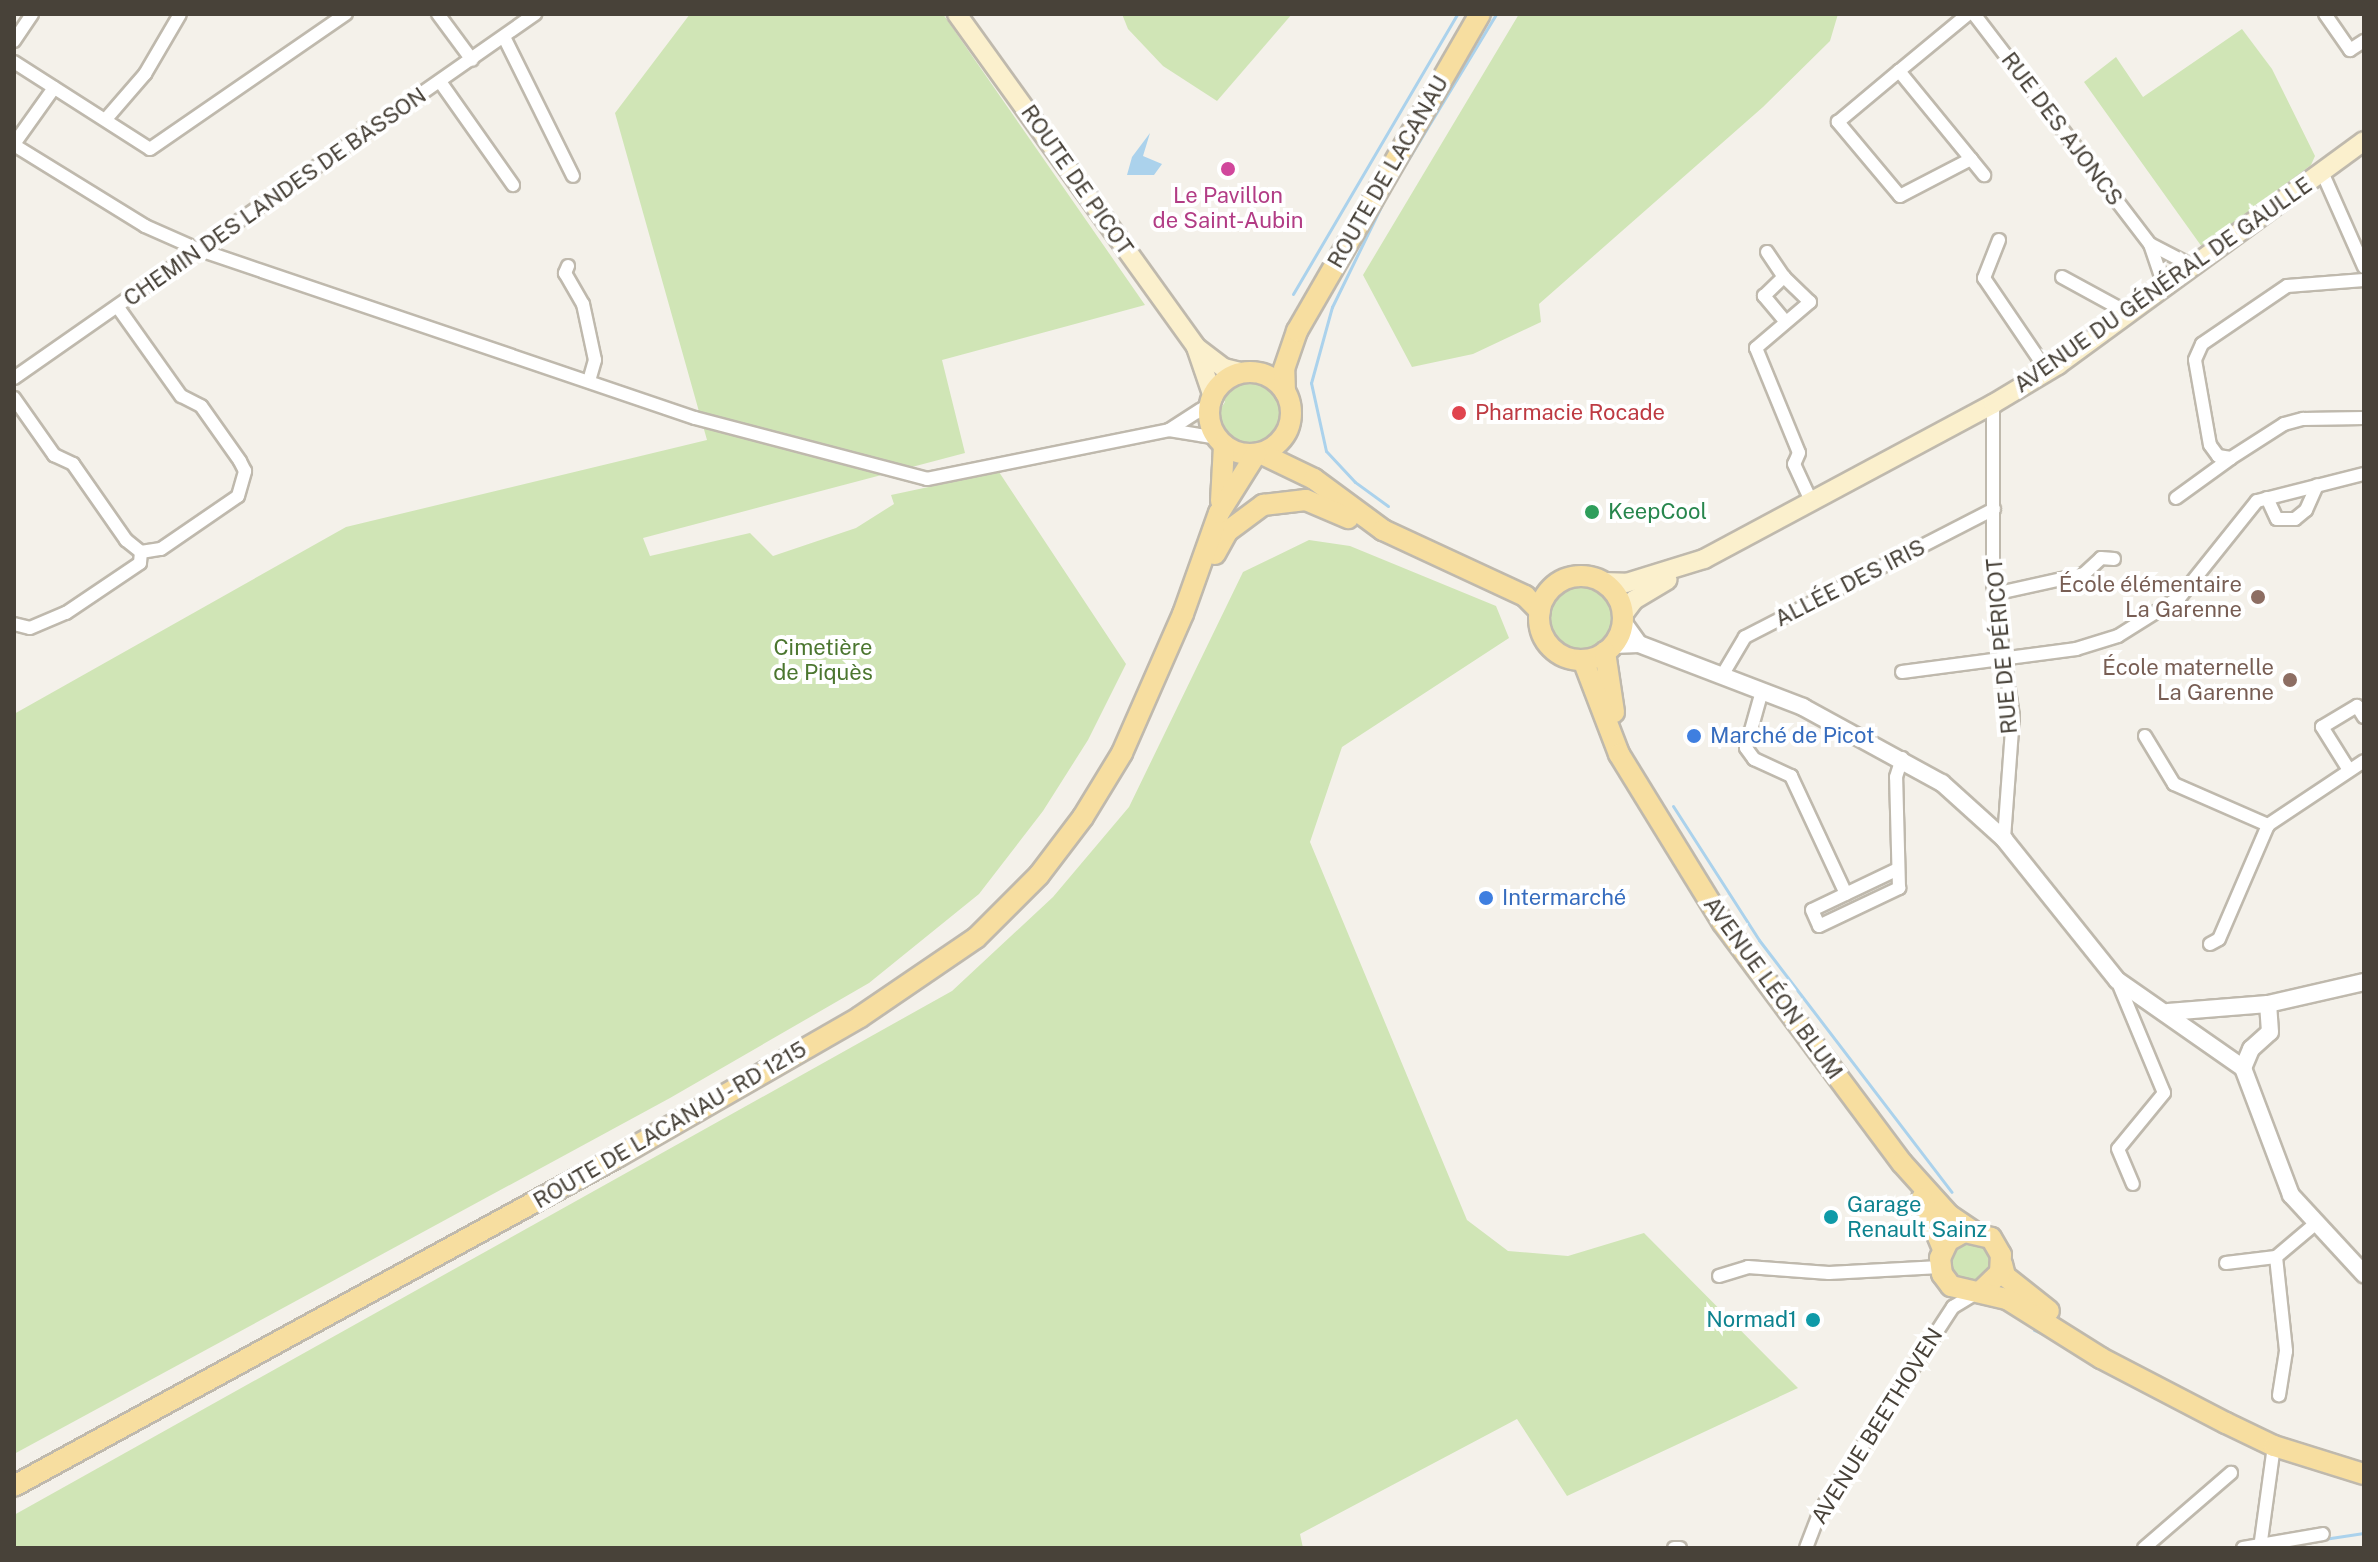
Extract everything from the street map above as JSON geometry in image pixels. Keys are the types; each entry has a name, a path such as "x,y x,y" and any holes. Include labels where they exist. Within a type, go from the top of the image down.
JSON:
{"main road":[{"name":"ROUTE DE PICOT","path":"957,14 1196,347 1224,368 1250,373"},
{"name":"ROUTE DE LACANAU","path":"1297,331 1480,14"},
{"name":"AVENUE DU GÉNÉRAL DE GAULLE","path":"1622,619 1641,595 2048,372 2364,141"},
{"path":"1219,513 1221,442 1210,423 1212,400 1226,381 1250,373 1297,331"},
{"path":"1297,331 1284,369 1285,392 1291,441 1314,479"},
{"name":"ROUTE DE PICOT","path":"1196,347 1212,400"},
{"path":"1250,373 1285,392"},
{"path":"1183,614 1219,513 1258,453 1279,442 1290,423"},
{"path":"1221,442 1258,453 1314,479 1383,530 1431,555"},
{"path":"1183,614 1228,531 1247,513 1285,499 1326,506 1378,538 1467,569 1525,596 1540,611 1549,645 1563,656 1583,660 1609,648 1622,619 1616,594 1603,582 1585,575 1558,582 1467,569"},
{"name":"AVENUE DU GÉNÉRAL DE GAULLE","path":"1603,582 1626,583 1704,559"},
{"path":"1540,611 1558,582"},
{"name":"ROUTE DE LACANAU - RD 1215","path":"14,1486 617,1157 923,978 976,938 1039,875 1083,817 1122,753 1183,614"},
{"name":"AVENUE LÉON BLUM","path":"1609,648 1619,734 1651,809"},
{"name":"AVENUE LÉON BLUM","path":"1583,660 1611,737 1651,809 1723,923 1902,1163 1949,1215 1973,1231"},
{"name":"AVENUE LÉON BLUM","path":"1902,1163 1937,1223 1943,1265"},
{"path":"2364,1464 2280,1439 2100,1345 2016,1286 1991,1238 1973,1231 1955,1236 1943,1265 1958,1291 2007,1299 2101,1358 2274,1446 2364,1474"},
{"path":"1978,1292 1995,1281 2002,1264"}],"street":[{"path":"14,41 32,14"},
{"path":"106,119 145,74 180,14"},
{"path":"14,62 155,147 346,14"},
{"path":"438,14 472,60"},
{"name":"CHEMIN DES LANDES DE BASSON","path":"14,378 441,83 535,14"},
{"path":"1838,122 1971,14"},
{"name":"RUE DES AJONCS","path":"1971,14 2150,244 2165,288"},
{"path":"2325,14 2350,50 2364,41"},
{"path":"504,37 573,176"},
{"path":"1899,71 1984,175"},
{"path":"441,83 513,185"},
{"path":"54,88 14,145 145,226 197,249 695,418 927,479 1169,430 1212,400"},
{"path":"1828,112 1900,196 1971,159"},
{"path":"2322,172 2364,267"},
{"path":"1999,240 1984,278 2048,372"},
{"name":"RUE DES AJONCS","path":"2150,244 2194,267"},
{"path":"1767,252 1784,277 1810,302 1756,348 1799,453 1794,464 1812,503"},
{"path":"568,266 565,273 583,304 595,360 589,381"},
{"path":"1784,277 1764,296 1785,321"},
{"path":"2062,277 2130,314"},
{"path":"2231,458 2218,456 2210,445 2195,360 2202,344 2287,286 2364,280"},
{"path":"14,398 54,455 73,464 126,540 141,552 161,549 238,496 245,471 201,406 181,396 117,306"},
{"name":"RUE DE PÉRICOT","path":"1993,404 1994,594 2013,716 2004,839"},
{"path":"2176,498 2284,424 2303,419 2364,418"},
{"path":"1169,430 1221,442"},
{"path":"1902,672 2003,656 2076,649 2154,617 2180,597 2257,501 2364,474"},
{"path":"2267,498 2277,519 2295,519 2306,510 2317,485"},
{"name":"ALLÉE DES IRIS","path":"1723,674 1745,637 1994,509"},
{"path":"14,624 30,628 66,613 140,563 141,552"},
{"path":"1994,594 2084,574 2101,558 2114,559"},
{"path":"1622,619 1639,644"},
{"path":"1609,648 1639,644 1723,674 1902,758 1942,783 2004,839 2117,980 2164,1093 2118,1149 2133,1184"},
{"path":"1762,691 1748,753 1791,776 1846,894"},
{"path":"2349,770 2322,727 2357,706 2364,717"},
{"path":"2145,736 2174,784 2268,825"},
{"path":"1898,869 1812,910 1819,926 1899,888 1896,777 1902,758"},
{"path":"2210,944 2219,939 2268,825 2364,761"},
{"path":"2117,980 2243,1068 2291,1195 2364,1274"},
{"path":"2166,1012 2268,1004 2364,982"},
{"path":"2243,1068 2271,1028 2268,1004"},
{"path":"2226,1263 2276,1257 2315,1224"},
{"path":"2276,1257 2286,1351 2279,1395"},
{"path":"1719,1276 1748,1267 1829,1273 1943,1265"},
{"name":"AVENUE BEETHOVEN","path":"1943,1265 1953,1307"},
{"name":"AVENUE BEETHOVEN","path":"1806,1548 1820,1511 1953,1307 1978,1292"},
{"path":"2260,1547 2274,1446"},
{"path":"2144,1548 2231,1473"},
{"path":"2243,1548 2323,1534"}],"green space":[{"name":"Cimetière de Piquès","path":"690,14 943,14 1145,305 942,360 965,453 643,538 650,556 750,533 773,556 856,528 894,504 891,495 999,472 1126,664 1088,740 1043,811 979,894 869,983 670,1098 14,1454 14,714 346,527 707,440 615,113"},
{"path":"1122,14 1292,14 1217,101 1163,66 1128,29"},
{"path":"1519,14 1838,14 1830,41 1763,107 1539,304 1541,322 1473,354 1412,367 1363,275"},
{"path":"2242,29 2272,69 2315,156 2311,165 2202,247 2084,82 2116,57 2143,97"},
{"path":"1243,380 1274,390 1283,410 1279,431 1251,448 1230,442 1215,417 1225,402 1221,395"},
{"path":"1309,540 1350,546 1496,606 1509,638 1342,747 1310,842 1467,1220 1508,1251 1568,1256 1644,1233 1798,1388 1567,1496 1517,1419 1300,1534 1303,1548 14,1548 14,1515 952,991 1053,897 1129,807 1243,572"},
{"path":"1581,587 1593,589 1603,596 1610,606 1610,630 1603,640 1593,647 1581,649 1569,647 1559,640 1552,630 1550,618 1552,606 1559,596 1569,589"},
{"path":"1971,1242 1985,1248 1991,1262 1985,1276 1971,1282 1957,1276 1951,1262 1957,1248"}],"water":[{"path":"1150,133 1143,156 1162,164 1154,175 1127,175 1132,157"}],"waterway":[{"path":"1293,294 1457,14"},
{"path":"1392,186 1496,14"},
{"path":"1388,192 1332,307 1311,383 1326,451 1355,482 1388,506"},
{"path":"1673,806 1759,940 1952,1192"},
{"path":"2034,1330 2045,1335"},
{"path":"2178,1408 2258,1450"},
{"path":"2324,1539 2364,1533"}],"place":[{"name":"Le Pavillon de Saint-Aubin","path":"1228,169"},
{"name":"Pharmacie Rocade","path":"1459,413"},
{"name":"KeepCool","path":"1592,512"},
{"name":"École élémentaire La Garenne","path":"2258,597"},
{"name":"École maternelle La Garenne","path":"2290,680"},
{"name":"Marché de Picot","path":"1694,736"},
{"name":"Intermarché","path":"1486,898"},
{"name":"Garage Renault Sainz","path":"1831,1217"},
{"name":"Normad1","path":"1813,1320"}]}
